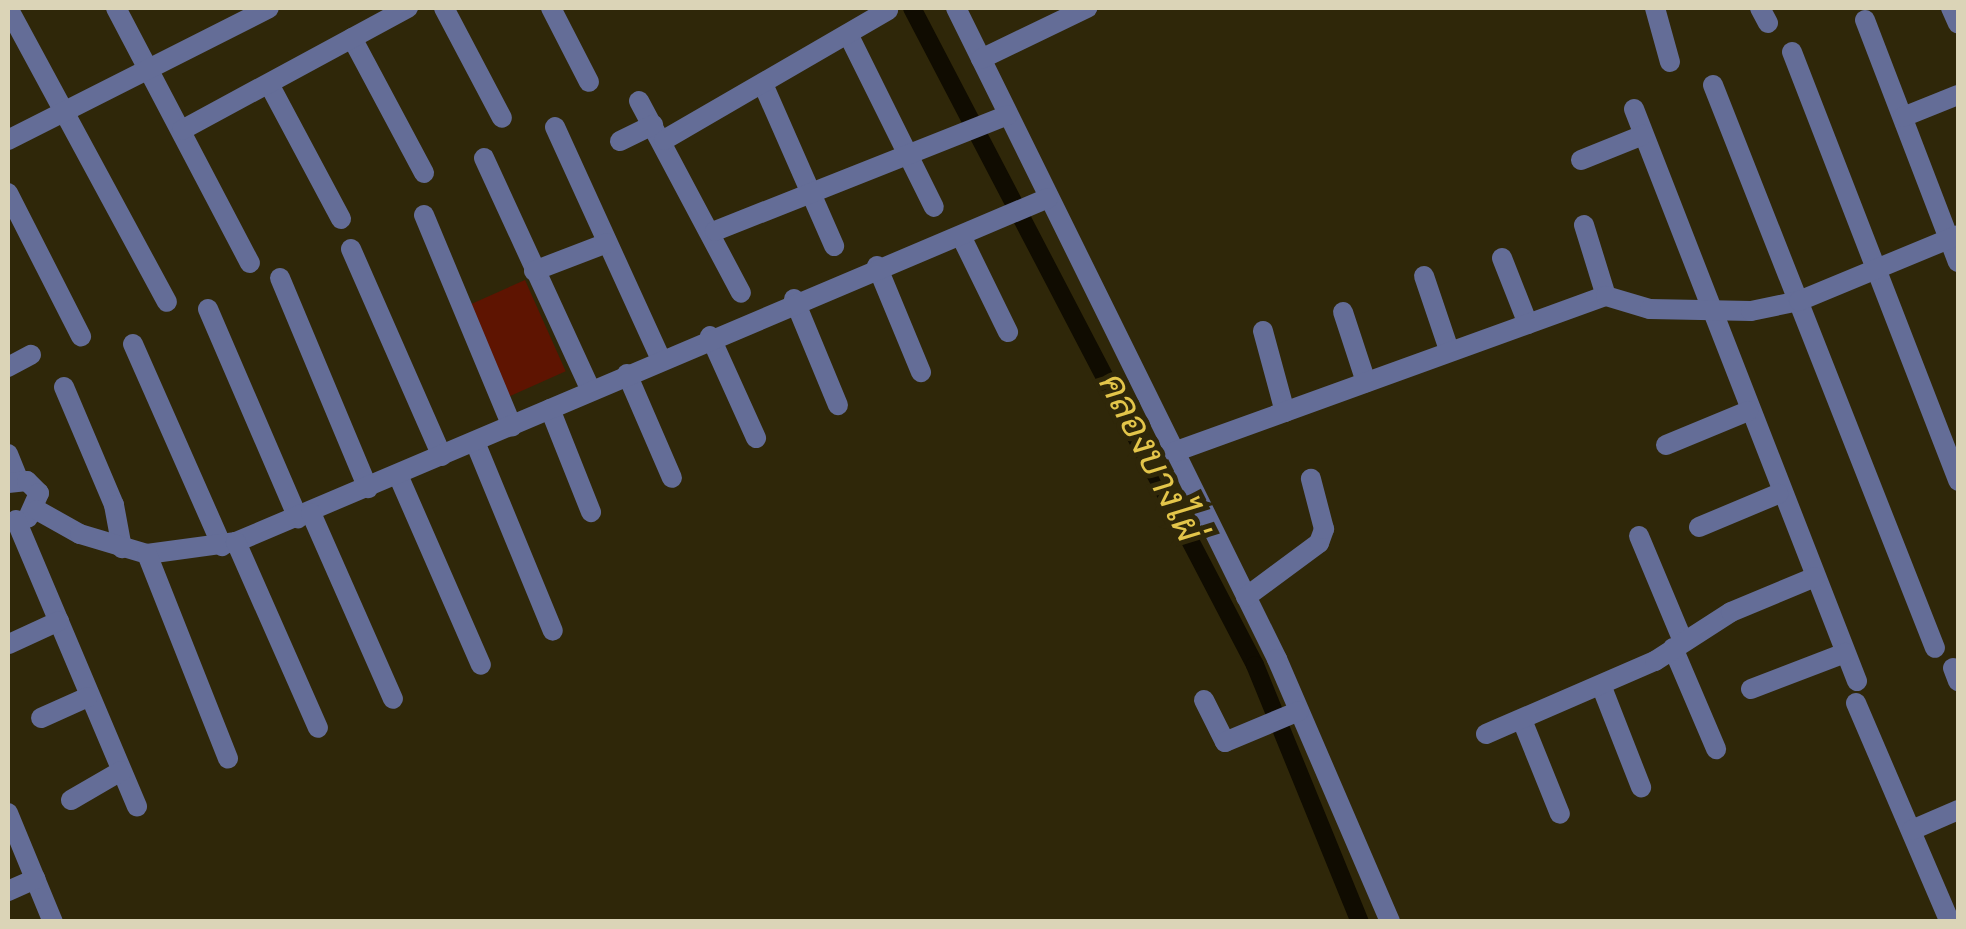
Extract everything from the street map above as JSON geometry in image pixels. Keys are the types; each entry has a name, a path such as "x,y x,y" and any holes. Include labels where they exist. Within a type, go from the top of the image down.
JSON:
{"street":[{"path":"8,8 167,302"},
{"path":"116,8 250,263"},
{"path":"8,140 269,8"},
{"path":"182,130 408,8"},
{"path":"444,8 502,118"},
{"path":"550,8 588,82"},
{"path":"956,8 981,59 999,118 1246,598 1285,718 1390,922"},
{"path":"981,59 1087,8"},
{"path":"1655,8 1670,62"},
{"path":"1952,8 1958,24"},
{"path":"620,141 658,132 763,84 888,10"},
{"path":"1865,20 1954,237 1958,262"},
{"path":"848,34 913,153 934,207"},
{"path":"352,38 424,173"},
{"path":"1792,52 1958,481"},
{"path":"268,84 342,219"},
{"path":"763,84 834,246"},
{"path":"1713,84 1935,648"},
{"path":"1903,117 1958,95"},
{"path":"639,100 715,231 741,293"},
{"path":"1634,109 1708,314 1845,652 1857,692 1947,920"},
{"path":"715,231 999,118"},
{"path":"555,127 661,360"},
{"path":"1581,160 1643,135"},
{"path":"484,158 592,391"},
{"path":"8,193 80,336"},
{"path":"137,807 12,517 38,510 122,548 147,554 229,544 512,426 794,299 1043,201"},
{"path":"424,215 512,426"},
{"path":"1584,225 1606,296"},
{"path":"960,236 1008,332"},
{"path":"1174,452 1606,296 1708,314 1798,301 1954,237"},
{"path":"534,271 608,242"},
{"path":"351,249 442,456"},
{"path":"1502,258 1528,324"},
{"path":"877,266 921,372"},
{"path":"1424,276 1449,350"},
{"path":"280,278 368,488"},
{"path":"794,299 838,405"},
{"path":"208,309 394,699"},
{"path":"1343,312 1366,382"},
{"path":"1263,331 1285,412"},
{"path":"710,336 756,438"},
{"path":"132,344 318,728"},
{"path":"8,366 31,356"},
{"path":"627,374 672,478"},
{"path":"64,388 114,505 122,548"},
{"path":"550,409 591,512"},
{"path":"1666,444 1748,411"},
{"path":"475,442 553,631"},
{"path":"8,454 13,481 34,486 38,510"},
{"path":"398,475 481,664"},
{"path":"1246,598 1319,543 1324,529 1310,478"},
{"path":"1699,527 1778,494"},
{"path":"1639,536 1716,749"},
{"path":"147,554 228,759"},
{"path":"1486,734 1601,686 1815,577"},
{"path":"9,644 59,621"},
{"path":"1751,689 1845,652"},
{"path":"1601,686 1641,787"},
{"path":"41,718 88,697"},
{"path":"1204,700 1224,742 1285,718"},
{"path":"1522,720 1560,814"},
{"path":"71,800 121,771"},
{"path":"1912,830 1958,810"},
{"path":"8,813 54,922"},
{"path":"8,891 35,878"}],"shaded area":[{"path":"525,280 566,371 504,399 463,308"}],"waterway":[{"name":"คลองบางไผ่","path":"912,8 1255,665 1360,922"}]}
